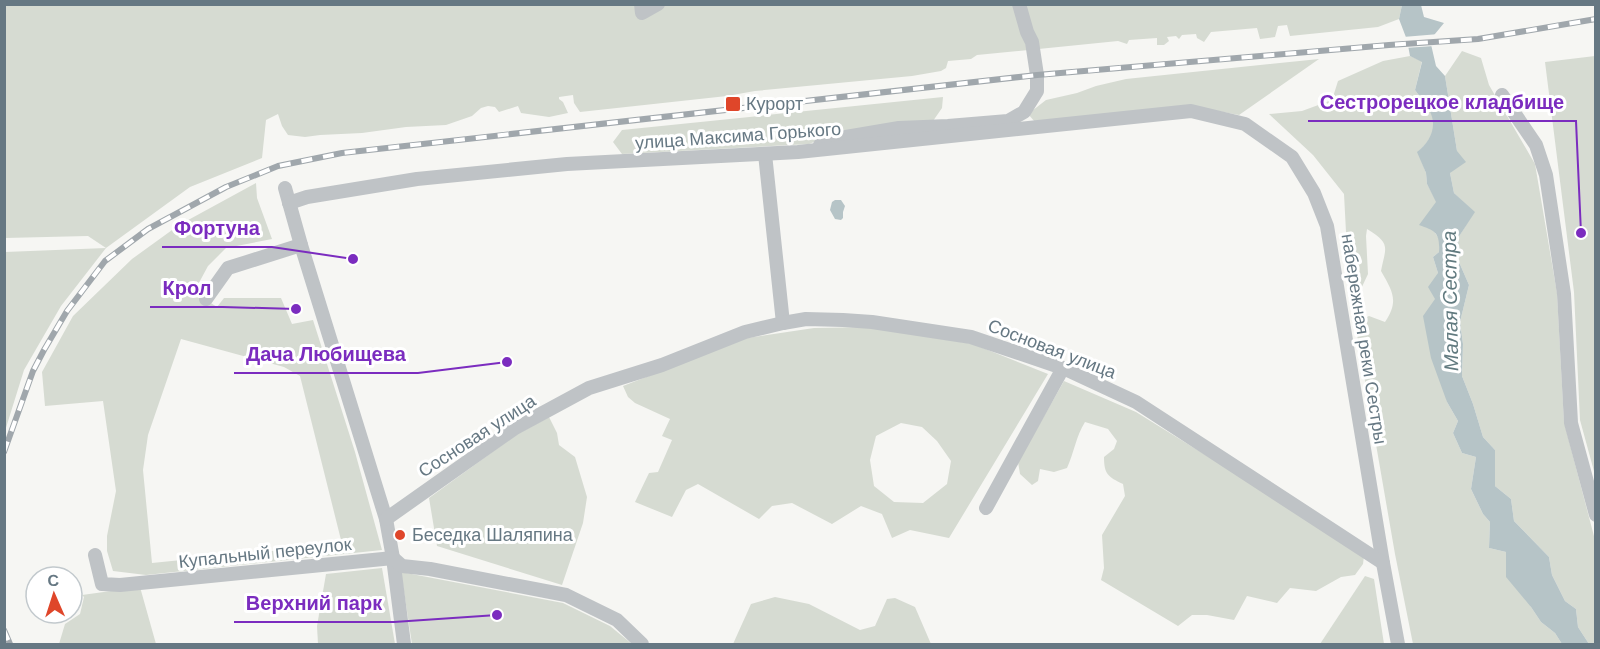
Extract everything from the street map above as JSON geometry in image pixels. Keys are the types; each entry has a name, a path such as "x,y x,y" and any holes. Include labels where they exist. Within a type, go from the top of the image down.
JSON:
{"street":[{"path":"641,4 642,13 658,4"},
{"path":"798,152 840,138 899,128 1008,121 1024,112 1036,91 1037,75 1032,42 1019,4"},
{"path":"1502,95 1536,145 1546,175 1564,294 1571,423 1596,515"},
{"name":"улица Максима Горького","path":"289,203 307,196 417,179 567,164 798,152 1191,111"},
{"name":"набережная реки Сестры","path":"1191,111 1245,124 1292,157 1314,193 1328,226 1398,645"},
{"path":"765,154 783,323"},
{"path":"285,188 386,519 404,645"},
{"path":"206,300 228,268 301,245"},
{"name":"Сосновая улица","path":"386,519 515,428 589,388 662,365 745,332 806,319 873,322 971,337 1062,368 1136,402 1383,563"},
{"path":"986,508 1062,368"},
{"name":"Купальный переулок","path":"95,555 102,584 120,585 393,558"},
{"path":"393,558 402,566 430,569 566,595 617,620 642,645"}],"shaded area":[{"path":"5,5 1402,5 1399,19 1378,27 1290,36 1287,25 1278,26 1275,37 1260,39 1257,28 1211,32 1204,42 1197,38 1196,34 1182,35 1179,39 1176,36 1167,37 1169,41 1164,45 1157,45 1157,38 1129,40 1127,44 1118,41 977,55 971,59 948,61 946,68 941,71 912,76 755,91 580,112 574,103 573,95 559,97 568,113 549,117 521,113 518,106 499,112 495,107 488,106 481,108 472,116 446,125 305,137 288,135 278,114 266,120 262,158 190,187 106,248 88,236 5,238"},
{"path":"1462,51 1481,58 1489,85 1535,164 1557,293 1564,422 1595,540 1595,644 1589,644 1578,627 1576,609 1565,601 1552,575 1549,557 1514,521 1511,499 1495,486 1495,450 1483,437 1462,376 1463,344 1460,322 1469,285 1459,262 1458,238 1474,212 1454,193 1450,173 1457,151 1445,76"},
{"path":"1410,56 1422,61 1415,90 1434,119 1431,135 1418,152 1426,173 1427,184 1437,202 1430,212 1433,230 1440,240 1439,252 1433,257 1438,273 1435,299 1447,402 1458,421 1453,433 1462,453 1476,457 1471,489 1483,514 1490,522 1489,548 1506,552 1531,607 1541,622 1555,633 1562,644 1413,644 1356,329 1363,319 1369,316 1385,322 1392,308 1393,296 1381,271 1385,246 1380,238 1367,229 1368,274 1360,291 1359,303 1351,303 1344,194 1313,155 1269,114 1302,111 1332,100 1338,81 1383,61"},
{"path":"1596,56 1595,475 1580,420 1574,292 1545,62"},
{"path":"1319,59 1239,115 1191,106 1035,122 1028,114 1046,100 1126,79"},
{"path":"943,97 942,108 933,121 841,131 809,144 622,154 613,142 622,130"},
{"path":"256,183 257,198 272,239 226,248 208,266 194,292 217,307 224,298 281,298 292,324 313,320 355,452 382,550 146,575 113,571 107,551 107,536 116,491 103,401 45,406 42,372 73,316 132,259 179,225","holes":["181,339 284,367 300,376 342,544 152,563 143,470 148,435"]},
{"path":"106,248 61,306 24,370 5,431 5,252"},
{"path":"870,327 973,344 1048,374 949,538 910,530 892,538 882,514 861,506 832,524 792,503 772,506 759,519 698,484 686,490 672,517 635,502 649,473 658,472 672,440 662,436 670,419 635,403 628,397 623,386 747,338 814,328","holes":["901,423 922,427 937,441 951,461 947,484 923,503 894,502 874,486 870,460 876,436"]},
{"path":"1064,381 1136,412 1364,556 1363,564 1355,575 1341,577 1316,591 1290,588 1277,603 1247,596 1234,620 1192,615 1178,626 1101,580 1104,568 1102,535 1125,496 1123,484 1110,477 1106,471 1104,457 1114,449 1117,441 1108,429 1085,422 1067,468 1054,472 1040,469 1038,481 1032,485 1020,474 1018,462"},
{"path":"549,417 557,433 559,445 575,457 587,497 583,523 562,585 437,546 429,498 516,435"},
{"path":"382,568 395,644 318,644 317,626 326,574"},
{"path":"401,572 563,603 610,626 632,644 412,644"},
{"path":"1365,576 1374,579 1384,644 1320,644"},
{"path":"140,587 156,644 59,644 65,625 84,625 84,595"},
{"path":"775,597 809,604 860,630 875,626 887,599 895,598 915,607 931,644 733,644 751,604"}],"water":[{"name":"Малая Сестра","path":"1402,5 1421,5 1424,17 1444,23 1430,40 1436,66 1445,76 1457,151 1466,162 1450,173 1454,193 1475,212 1458,238 1459,262 1469,285 1460,322 1463,344 1462,376 1483,437 1495,450 1495,486 1511,499 1514,521 1549,557 1552,575 1565,601 1576,609 1578,627 1589,644 1562,644 1555,633 1541,622 1506,577 1506,552 1489,548 1490,522 1483,514 1471,489 1476,457 1462,453 1453,433 1458,421 1447,402 1431,358 1423,316 1435,299 1428,287 1438,273 1433,257 1439,252 1439,246 1436,234 1419,225 1436,202 1427,184 1426,173 1417,152 1431,135 1433,119 1428,107 1415,90 1422,62 1410,56 1399,19"},
{"path":"835,200 841,200 845,206 841,220 835,219 830,210"}],"pier":[{"path":"1439,34 1433,41 1434,46 1405,48 1403,37"}],"railway":[{"path":"4,452 33,371 44,350 67,311 105,261 148,229 226,187 278,166 342,153 1037,75 1478,39 1596,19"},
{"path":"4,630 10,644"}],"place":[{"name":"Курорт","path":"733,104"},
{"name":"Сестрорецкое кладбище","path":"1581,233"},
{"name":"Фортуна","path":"353,259"},
{"name":"Крол","path":"296,309"},
{"name":"Дача Любищева","path":"507,362"},
{"name":"Беседка Шаляпина","path":"400,535"},
{"name":"Верхний парк","path":"497,615"}]}
